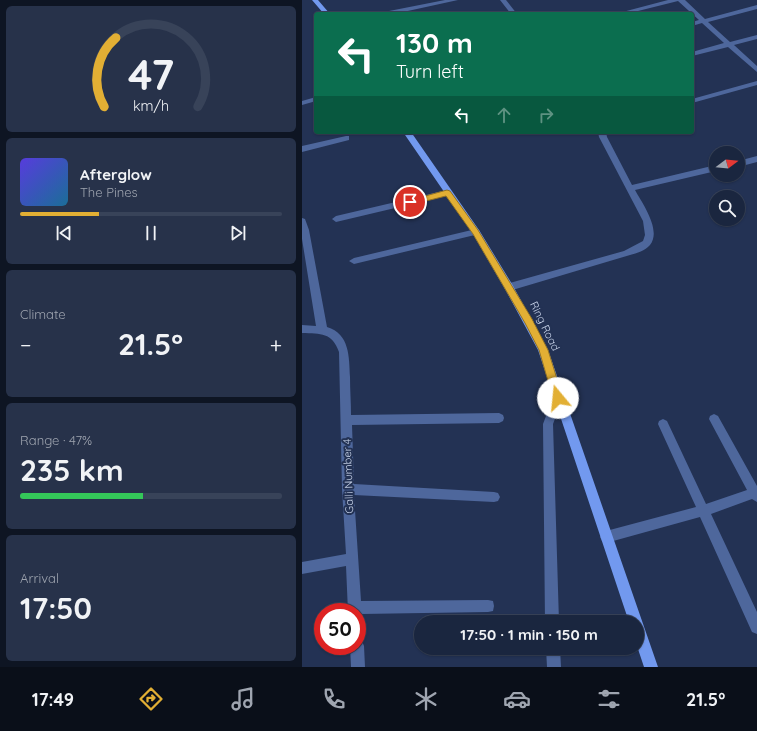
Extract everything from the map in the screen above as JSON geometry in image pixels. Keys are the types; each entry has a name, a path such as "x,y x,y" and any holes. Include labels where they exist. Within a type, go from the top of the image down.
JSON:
{"main road":[{"path":"315,0 325,12"},
{"name":"Ring Road","path":"408,134 447,193 476,232 509,287 543,350 558,398 634,615"},
{"path":"644,645 652,667"}],"street":[{"path":"394,12 455,0"},
{"path":"503,0 512,12"},
{"path":"626,12 676,0"},
{"path":"681,0 694,12"},
{"path":"694,24 757,7"},
{"path":"694,12 757,70"},
{"path":"694,53 757,36"},
{"path":"694,100 757,83"},
{"path":"302,103 314,100"},
{"path":"509,287 627,253 642,247 648,241 651,234 647,221 602,134"},
{"path":"302,149 346,138"},
{"path":"745,162 757,159"},
{"path":"630,188 709,170"},
{"path":"336,219 447,193"},
{"path":"302,221 305,230 322,330 302,329"},
{"path":"354,261 476,232"},
{"name":"Galli Number 4","path":"322,330 333,334 341,340 344,352 348,489 355,603"},
{"path":"552,615 548,424 558,398"},
{"path":"346,420 499,418"},
{"path":"606,537 756,495 714,419"},
{"path":"663,424 757,627"},
{"path":"348,489 494,497"},
{"path":"302,568 352,559"},
{"path":"366,610 488,606"},
{"path":"357,655 358,667"},
{"path":"553,655 554,667"}],"route":[{"path":"410,202 447,193 476,232 529,322 543,350 558,398"}]}
